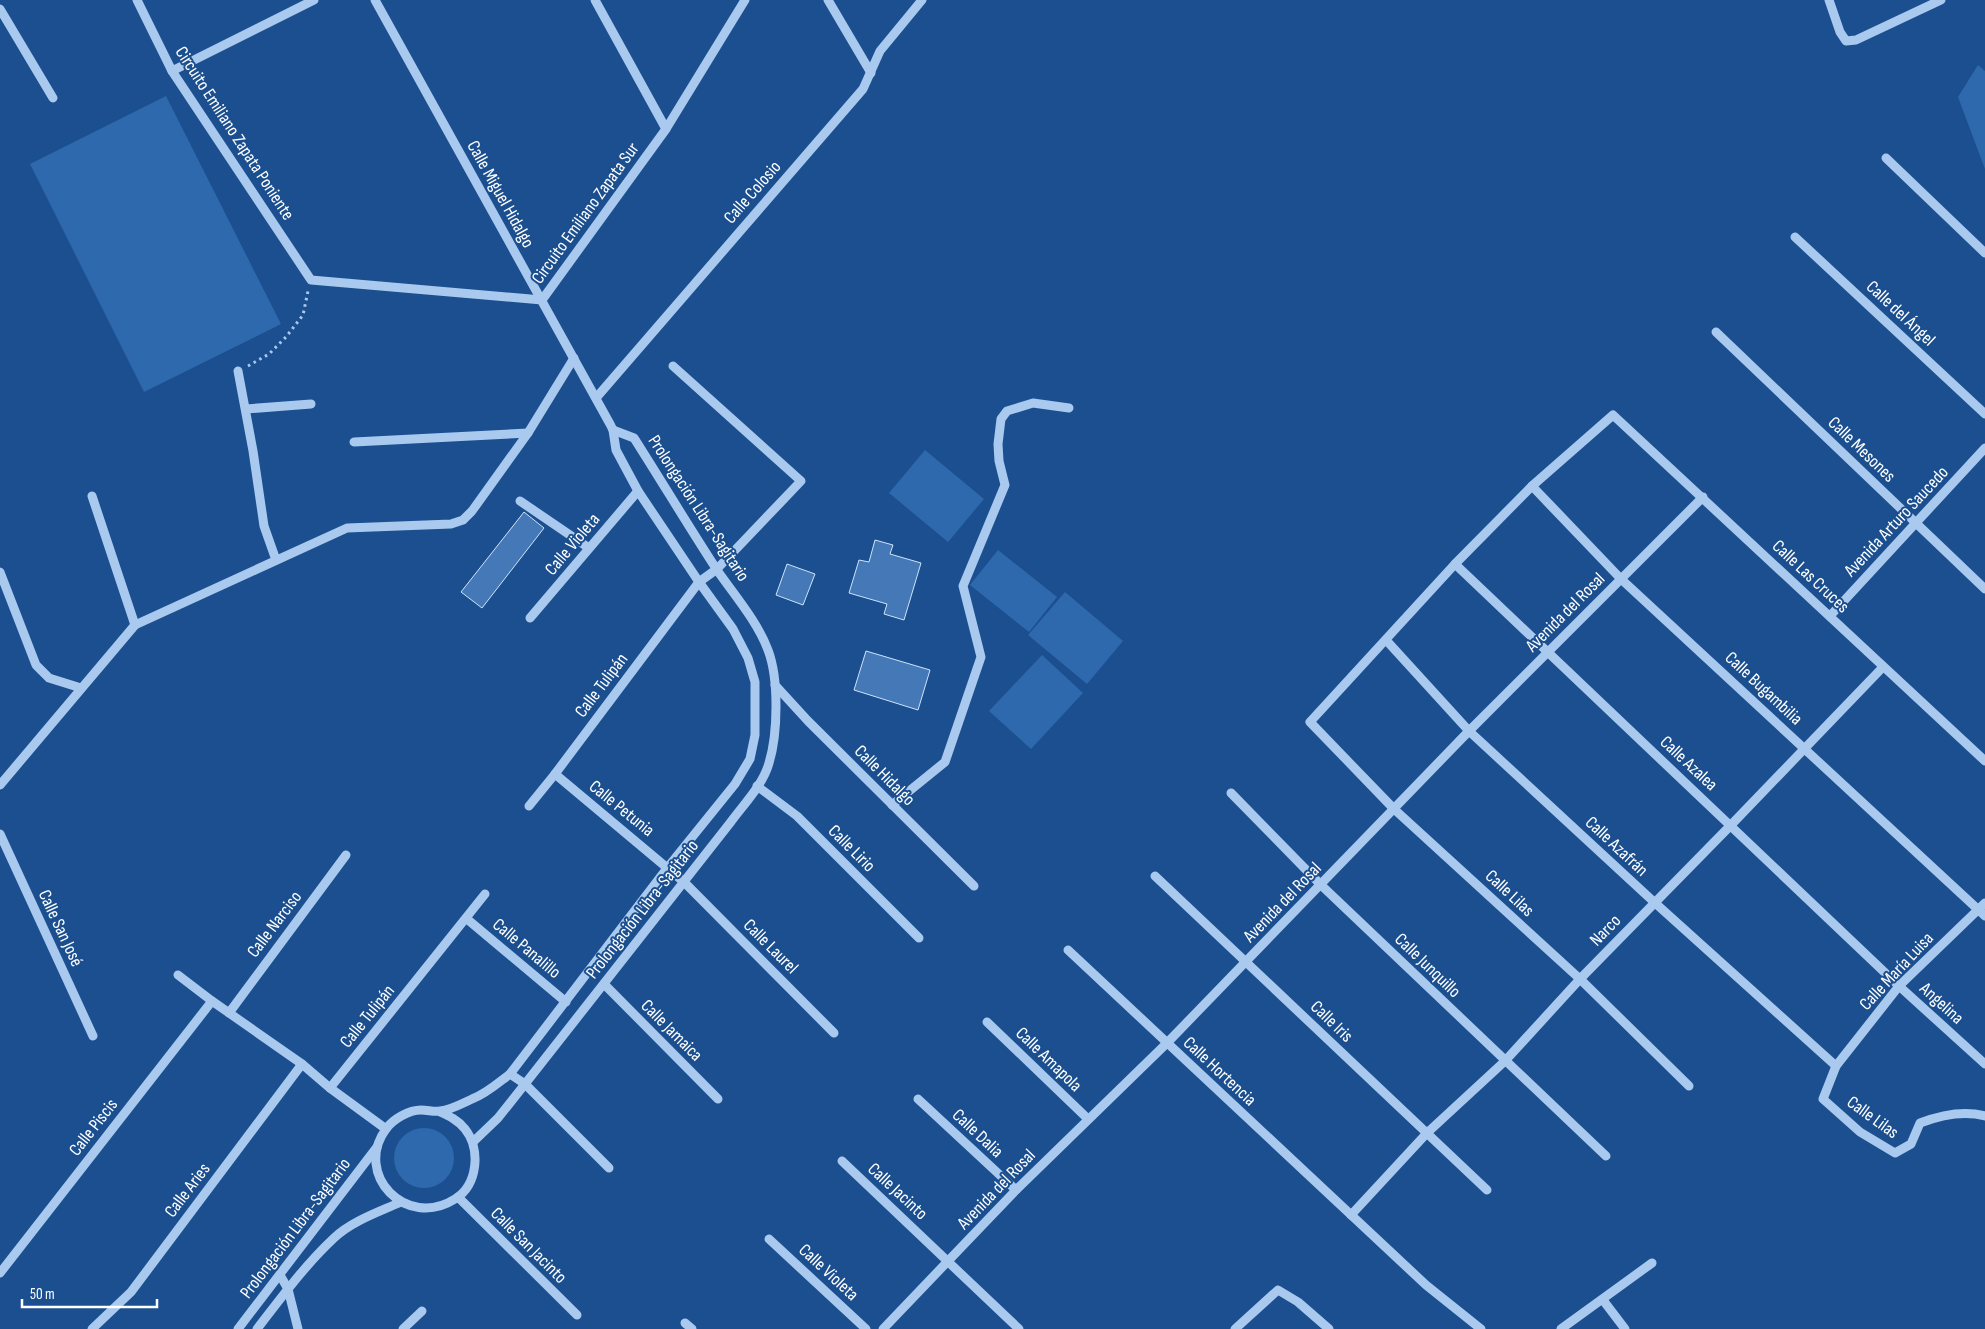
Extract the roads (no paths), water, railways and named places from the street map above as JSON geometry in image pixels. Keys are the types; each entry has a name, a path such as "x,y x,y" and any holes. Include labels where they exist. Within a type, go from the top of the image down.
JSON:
{"street":[{"name":"Circuito Emiliano Zapata Poniente","path":"137,0 172,71 311,280"},
{"path":"172,71 314,0"},
{"name":"Calle Miguel Hidalgo","path":"375,0 613,430"},
{"path":"594,0 666,129"},
{"name":"Circuito Emiliano Zapata Sur","path":"311,280 542,300 666,129 745,0"},
{"path":"828,0 871,73"},
{"name":"Calle Colosio","path":"596,398 863,89 880,51 922,0"},
{"path":"1829,0 1840,32 1846,41 1856,40 1941,0"},
{"path":"0,8 53,98"},
{"path":"1886,158 1985,253"},
{"name":"Calle del Ángel","path":"1795,237 1985,414"},
{"name":"Calle Mesones","path":"1716,332 1985,589"},
{"path":"0,785 135,625 347,528 451,524 463,520 472,511 528,433 574,358"},
{"name":"Calle Tulipán","path":"529,806 699,582 717,569 801,481 673,366"},
{"path":"238,371 246,409 264,526 276,560"},
{"path":"892,805 945,762 981,656 963,586 1005,486 999,461 998,444 1001,419 1007,412 1033,403 1069,408"},
{"path":"246,409 311,404"},
{"name":"Calle Las Cruces","path":"1532,486 1613,415 1985,761"},
{"name":"Prolongación Libra-Sagitario","path":"440,1112 475,1098 510,1074 668,867 735,784 750,759 756,735 755,682 748,658 733,629 638,491 616,450 613,430 634,438 717,569 751,618 768,650 775,685 774,734 769,764 757,786 684,882 498,1118 473,1142"},
{"path":"354,442 528,433"},
{"name":"Avenida Arturo Saucedo","path":"1830,616 1985,448"},
{"path":"1386,640 1455,564 1532,486"},
{"name":"Calle Bugambilia","path":"1532,486 1621,579 1981,913"},
{"name":"Calle Violeta","path":"530,618 638,491"},
{"path":"92,496 135,625"},
{"name":"Avenida del Rosal","path":"883,1329 1016,1190 1167,1043 1469,731 1703,497"},
{"path":"520,501 589,548"},
{"name":"Calle Azalea","path":"1455,564 1899,986"},
{"path":"0,572 36,665 50,678 81,688"},
{"name":"Calle Lilas","path":"1386,640 1310,722 1394,809 1580,979 1689,1086"},
{"name":"Calle Azafrán","path":"1386,640 1469,731 1654,902 1836,1066"},
{"name":"Narco","path":"1351,1215 1426,1133 1505,1061 1580,979 1883,667"},
{"name":"Calle Hidalgo","path":"775,685 974,886"},
{"name":"Calle Petunia","path":"555,774 684,882"},
{"name":"Calle Lirio","path":"757,786 797,816 920,938"},
{"name":"Calle Junquillo","path":"1231,793 1321,885 1606,1156"},
{"name":"Calle San José","path":"0,834 93,1036"},
{"name":"Calle Narciso","path":"228,1012 346,855"},
{"name":"Calle Iris","path":"1155,876 1488,1190"},
{"name":"Calle Laurel","path":"684,882 834,1032"},
{"name":"Calle Tulipán","path":"330,1088 486,894"},
{"name":"Calle María Luisa","path":"1836,1066 1899,986 1981,913 1985,903"},
{"name":"Calle Panalillo","path":"467,919 566,1002"},
{"name":"Calle Hortencia","path":"1068,950 1351,1215"},
{"path":"178,975 302,1064 330,1088 386,1129"},
{"name":"Calle Jamaica","path":"604,984 718,1099"},
{"name":"Angelina","path":"1899,986 1985,1064"},
{"name":"Calle Piscis","path":"0,1273 212,1001"},
{"name":"Calle Amapola","path":"987,1022 1088,1119"},
{"name":"Calle Aries","path":"92,1329 130,1292 302,1064"},
{"name":"Calle Lilas","path":"1836,1066 1823,1099 1860,1132 1894,1153 1911,1144 1920,1123 1941,1115 1976,1113 1985,1116"},
{"path":"510,1074 525,1084 609,1168"},
{"name":"Calle Dalia","path":"918,1099 1016,1190"},
{"path":"420,1110 440,1112 454,1118 465,1129 473,1142 476,1157 474,1172 468,1186 458,1197 445,1205 430,1209 415,1208 401,1202 384,1188 376,1166 377,1147 386,1129 401,1116 420,1110"},
{"name":"Prolongación Libra-Sagitario","path":"238,1329 377,1147"},
{"name":"Calle Jacinto","path":"842,1161 1019,1329"},
{"name":"Calle San Jacinto","path":"458,1197 577,1315"},
{"name":"Prolongación Libra-Sagitario","path":"257,1329 288,1289 334,1237 366,1217 401,1202"},
{"path":"1351,1215 1426,1285 1481,1329"},
{"name":"Calle Violeta","path":"769,1239 866,1329"},
{"path":"1561,1329 1652,1263"},
{"path":"280,1276 288,1289 298,1329"},
{"path":"1236,1329 1278,1290 1298,1302 1329,1329"},
{"path":"1603,1300 1625,1329"},
{"path":"403,1329 422,1311"}]}
